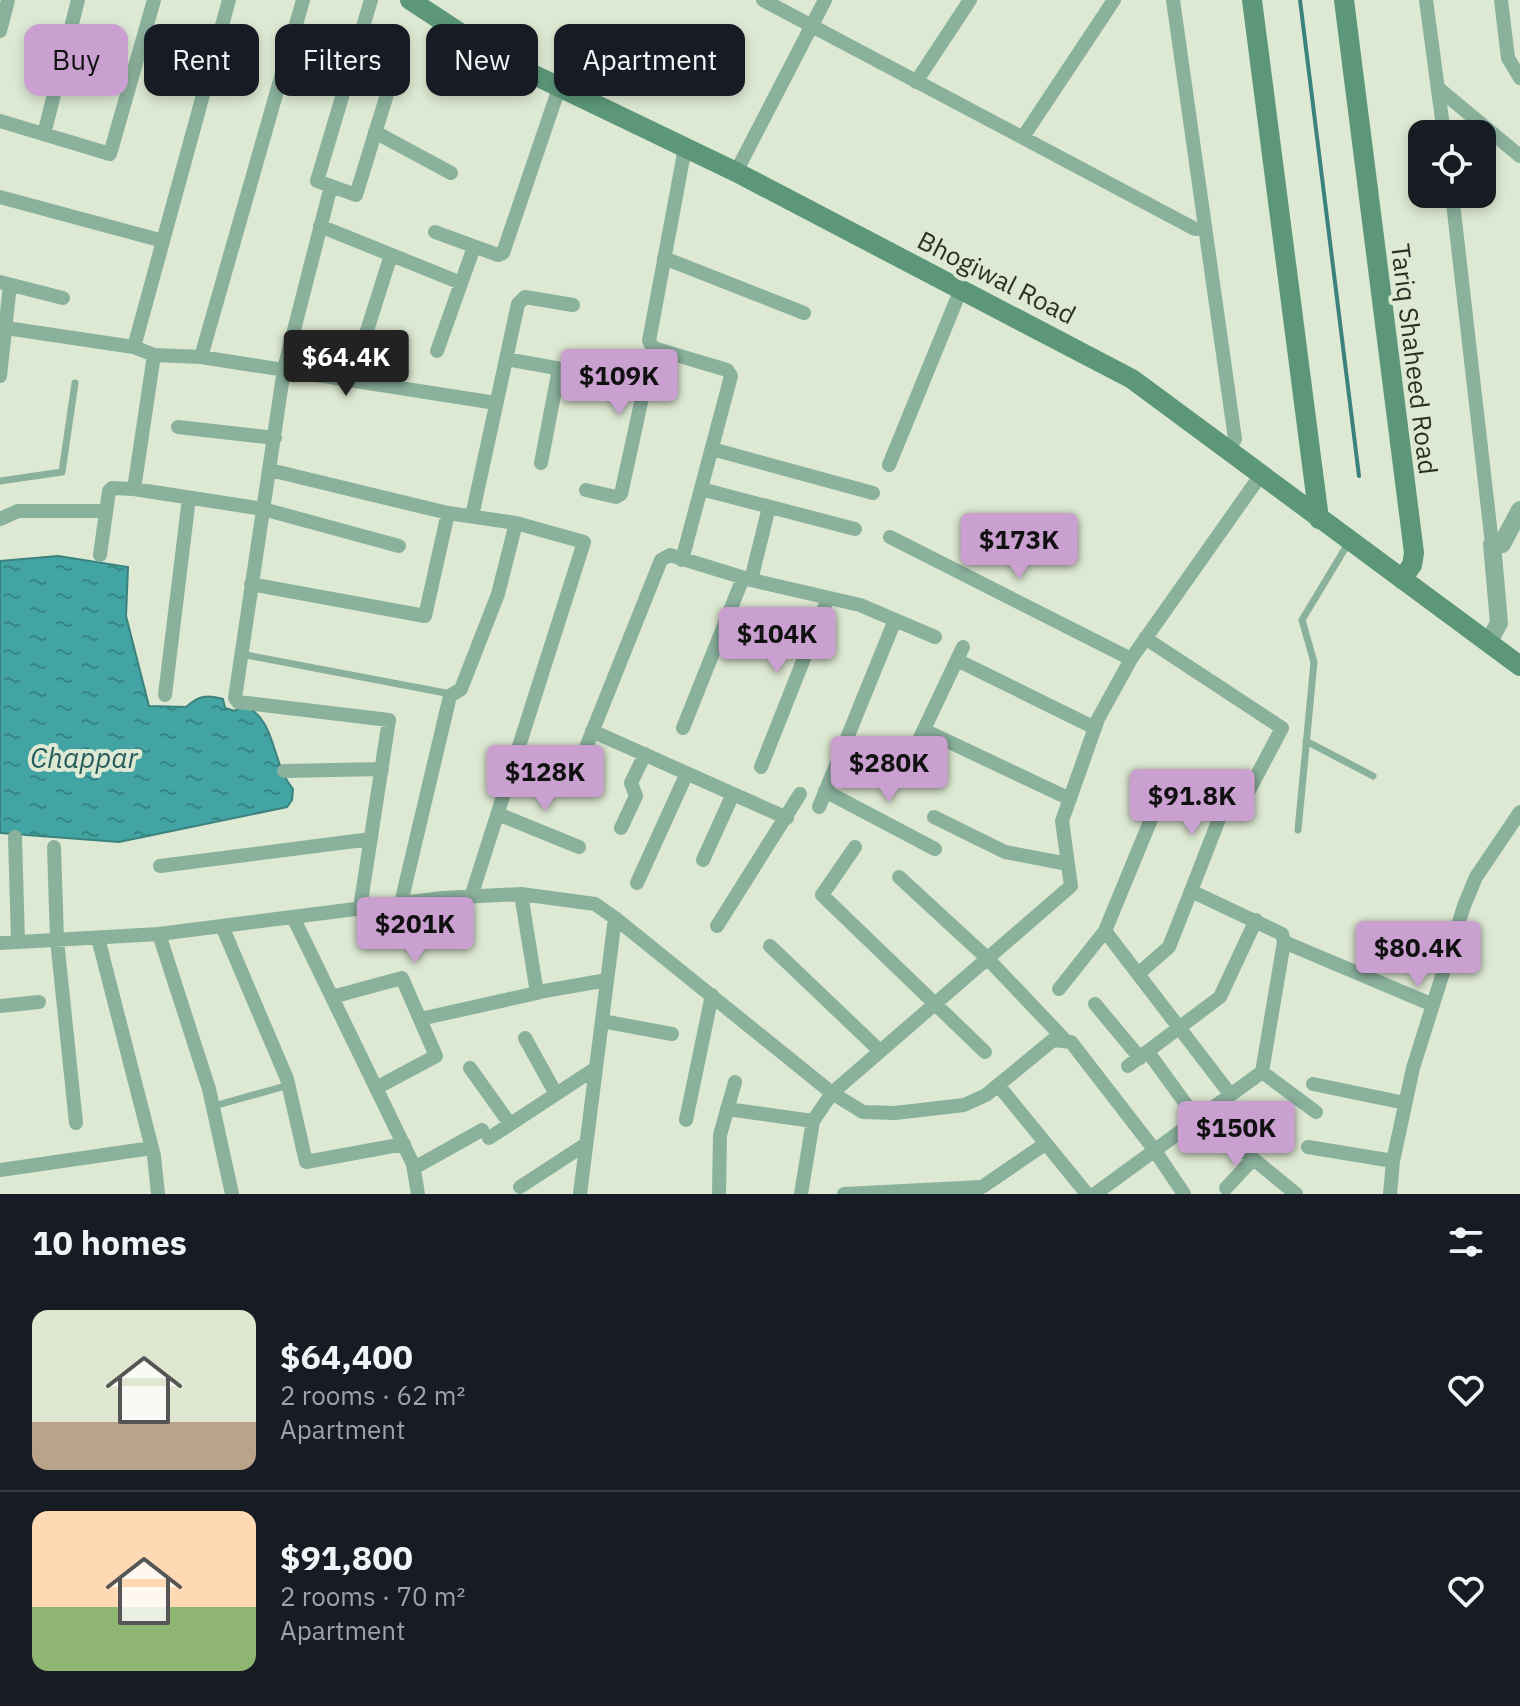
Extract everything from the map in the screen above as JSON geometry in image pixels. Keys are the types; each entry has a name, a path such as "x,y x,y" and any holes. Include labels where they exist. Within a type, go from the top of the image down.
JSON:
{"main road":[{"name":"Bhogiwal Road","path":"410,0 497,57 554,86"},
{"path":"1252,0 1319,519"},
{"name":"Tariq Shaheed Road","path":"1344,0 1414,553 1412,565 1402,579"},
{"name":"Bhogiwal Road","path":"576,96 736,172 1132,379 1520,666"}],"street":[{"path":"0,31 8,0"},
{"path":"44,134 78,0"},
{"path":"0,121 104,155 114,150 154,0"},
{"path":"134,347 229,0"},
{"path":"201,357 303,0"},
{"path":"371,0 317,181 356,195 386,96"},
{"path":"763,0 1195,229 1204,228"},
{"path":"736,172 825,0"},
{"path":"916,82 970,0"},
{"path":"1023,137 1114,0"},
{"path":"1173,0 1235,439 1228,450"},
{"path":"1426,0 1442,120"},
{"path":"1501,0 1508,58 1520,78"},
{"path":"1438,88 1520,156"},
{"path":"435,232 498,255 508,245 556,96"},
{"path":"375,132 451,173"},
{"path":"586,490 616,497 621,494 653,348 649,341 685,148"},
{"path":"331,186 284,369 235,698 238,702 389,720 360,908"},
{"path":"0,197 163,241"},
{"path":"1454,208 1499,623 1488,643"},
{"path":"320,226 461,283"},
{"path":"437,351 474,247"},
{"path":"365,337 391,255"},
{"path":"664,258 804,313"},
{"path":"0,376 6,328 5,283 63,298"},
{"path":"889,465 961,289"},
{"path":"472,516 521,299 573,305"},
{"path":"6,328 134,347 154,355 201,357 496,403"},
{"path":"653,348 730,372 682,560"},
{"path":"134,489 154,355"},
{"path":"506,359 645,384"},
{"path":"541,463 559,369"},
{"path":"178,427 275,438"},
{"path":"712,449 873,493"},
{"path":"270,470 448,513 516,523 581,539 585,546 471,897"},
{"path":"801,1194 813,1121 832,1093 933,1002 1071,886 1062,821 1095,728 1131,659 1260,476"},
{"path":"100,555 110,489 134,489 263,509 399,546"},
{"path":"701,489 855,529"},
{"path":"165,695 189,498"},
{"path":"683,728 747,579 769,507"},
{"path":"1492,544 1502,544 1520,510"},
{"path":"0,519 18,511 106,511"},
{"path":"251,584 425,616 448,513"},
{"path":"401,903 451,694 461,689 498,594 516,523"},
{"path":"890,537 1131,659"},
{"path":"569,790 661,560 670,555 747,579 860,605 935,637"},
{"path":"761,767 828,598"},
{"path":"819,807 895,620"},
{"path":"1145,638 1282,728 1245,798"},
{"path":"909,761 960,654 1095,728"},
{"path":"924,730 1070,799"},
{"path":"592,731 787,818"},
{"path":"621,828 636,796 631,783 645,754"},
{"path":"284,771 382,769"},
{"path":"637,883 687,773"},
{"path":"1059,989 1105,931 1168,778"},
{"path":"825,791 935,849"},
{"path":"703,860 733,794"},
{"path":"717,926 800,794"},
{"path":"1138,974 1169,947 1228,796"},
{"path":"1390,1194 1393,1161 1405,1103 1433,1005 1476,877 1520,812"},
{"path":"498,814 579,847"},
{"path":"934,817 1005,852 1068,864"},
{"path":"15,837 18,941"},
{"path":"160,866 371,839"},
{"path":"54,847 57,940 76,1123"},
{"path":"855,847 822,895 985,1052"},
{"path":"899,877 987,958 1064,1039 1071,1042 1153,1148 1184,1194"},
{"path":"1095,1194 1153,1148 1262,1072 1284,942 1282,934 1191,891"},
{"path":"521,894 537,993 533,993"},
{"path":"0,943 159,934 401,903 521,894 595,904 832,1093 863,1112 895,1113 964,1105 998,1085 1053,1040 1064,1039"},
{"path":"293,917 404,1144 414,1168 418,1194"},
{"path":"580,1194 615,918"},
{"path":"1139,1059 1220,997 1256,920"},
{"path":"222,926 289,1085 306,1162 404,1144"},
{"path":"1105,931 1230,1094"},
{"path":"159,934 213,1106 232,1194"},
{"path":"98,938 152,1148 158,1194"},
{"path":"1284,942 1433,1005"},
{"path":"770,946 880,1051"},
{"path":"332,997 402,978 436,1056 376,1088"},
{"path":"420,1019 607,980"},
{"path":"686,1120 712,995"},
{"path":"0,1006 39,1002"},
{"path":"1095,1004 1139,1059 1198,1117 1296,1194"},
{"path":"602,1021 672,1034"},
{"path":"525,1038 556,1094"},
{"path":"470,1068 510,1124"},
{"path":"414,1168 510,1124 596,1068"},
{"path":"1262,1072 1316,1112"},
{"path":"719,1194 720,1135 735,1082"},
{"path":"1313,1084 1405,1103"},
{"path":"998,1085 1087,1194"},
{"path":"727,1109 813,1121"},
{"path":"520,1187 586,1144"},
{"path":"844,1194 982,1187 1045,1144"},
{"path":"1308,1147 1393,1161"},
{"path":"0,1170 152,1148"},
{"path":"1226,1188 1253,1159"}],"lane":[{"path":"0,481 62,472 75,383"},
{"path":"1298,830 1314,662 1302,620 1350,540"},
{"path":"240,654 451,694"},
{"path":"1306,741 1373,776"},
{"path":"213,1106 289,1085"}],"water":[{"name":"Chappar","path":"58,556 128,567 126,616 149,706 186,707 199,698 212,697 223,699 225,708 235,711 242,704 254,711 268,730 280,766 293,789 292,800 287,807 119,842 0,833 0,561"}],"waterway":[{"path":"1300,0 1359,476"}]}
